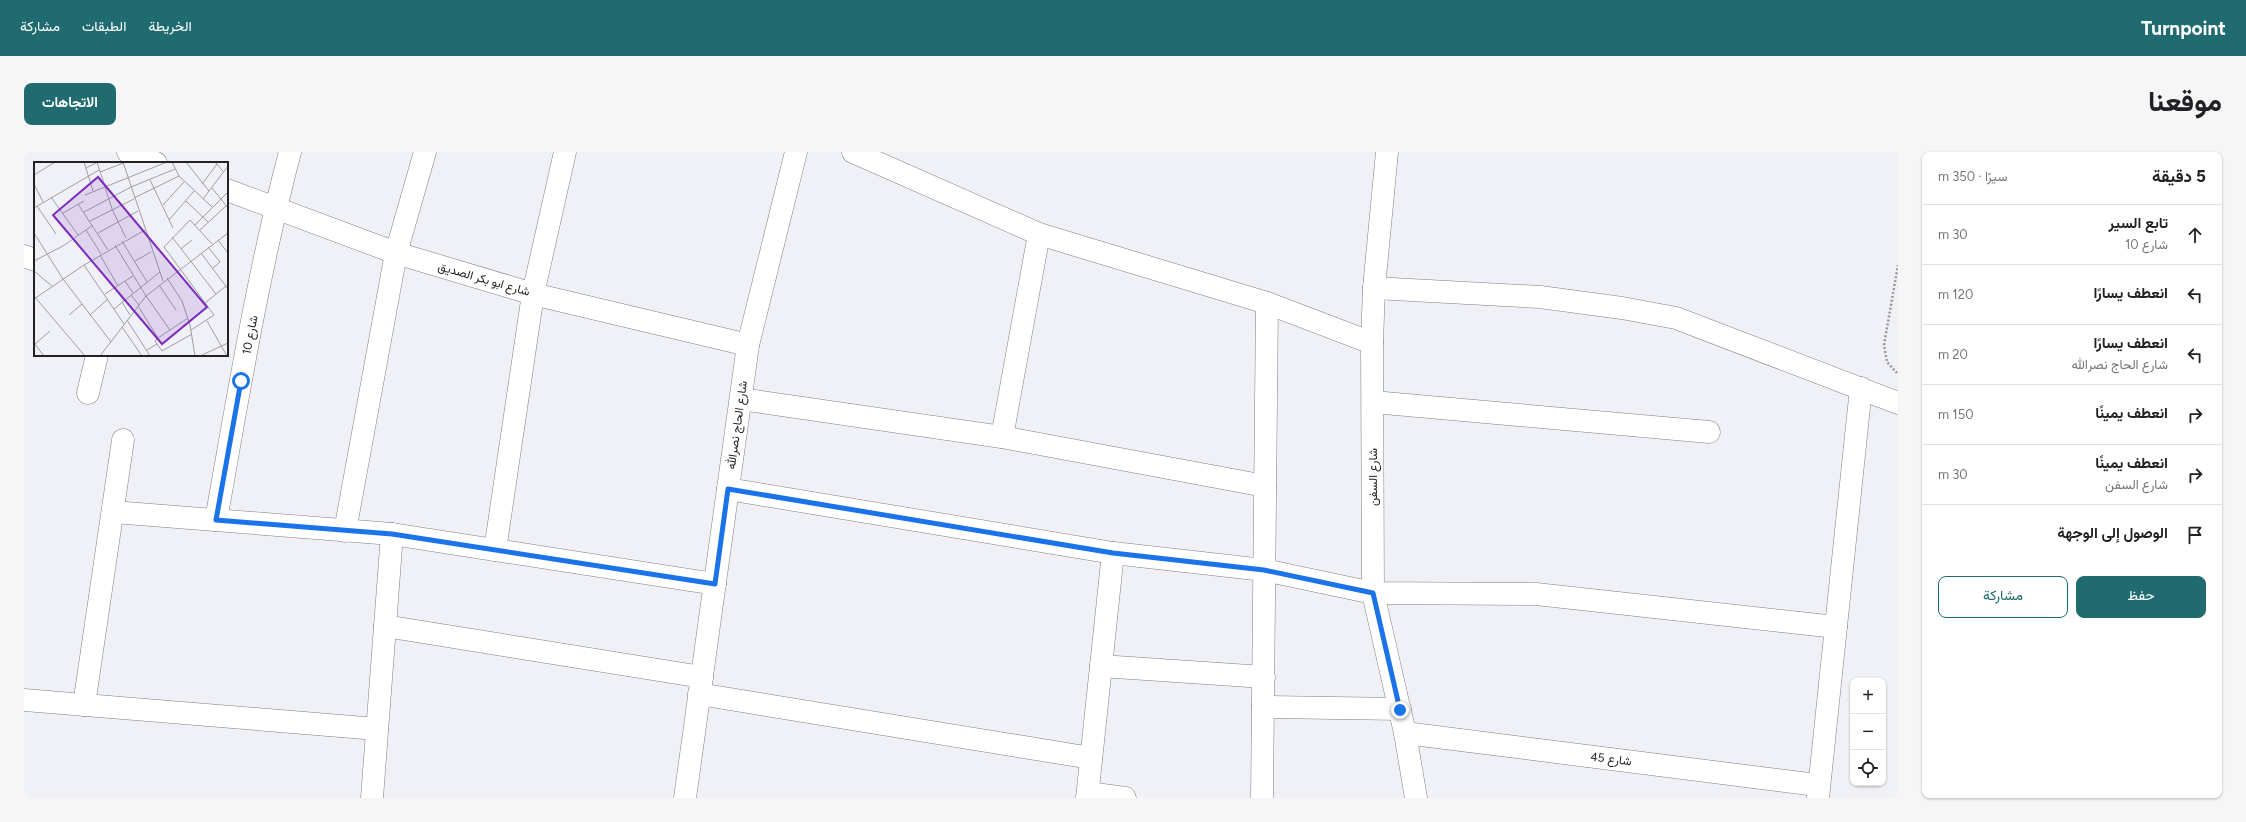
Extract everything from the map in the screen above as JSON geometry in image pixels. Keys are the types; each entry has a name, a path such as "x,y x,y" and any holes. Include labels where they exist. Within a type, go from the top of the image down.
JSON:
{"street":[{"name":"شارع 10","path":"216,520 241,381 275,209 290,152"},
{"path":"345,532 396,253 425,152"},
{"path":"495,550 533,294 565,152"},
{"name":"شارع الحاج نصرالله","path":"685,798 748,345 796,152"},
{"path":"853,152 1040,234 1267,304 1372,344"},
{"name":"شارع السفن","path":"1387,152 1374,288 1372,344 1373,593 1405,733 1416,798"},
{"name":"شارع ابو بكر الصديق","path":"228,190 396,253 533,294 748,345"},
{"path":"1002,437 1040,234"},
{"path":"24,256 34,260"},
{"path":"1374,288 1540,298 1622,308 1676,318 1898,403"},
{"path":"1262,798 1267,304"},
{"path":"88,393 97,356"},
{"path":"1818,791 1860,388"},
{"path":"741,399 1002,437 1265,486"},
{"path":"1373,402 1709,432"},
{"path":"84,705 123,440"},
{"path":"728,489 1113,553 1264,570 1373,593 1536,594 1836,627"},
{"path":"112,512 345,532 392,534 715,584"},
{"path":"372,798 392,534"},
{"path":"1113,553 1087,796 1125,798"},
{"path":"385,626 1091,758"},
{"path":"1101,666 1264,677"},
{"path":"24,700 377,730"},
{"path":"1264,707 1400,710"},
{"name":"شارع 45","path":"1405,733 1818,791"}],"path":[{"path":"1898,265 1884,345 1887,362 1898,374"}],"route":[{"path":"241,381 216,520 345,532 392,534 715,584 728,489 1113,553 1264,570 1373,593 1400,710"}]}
